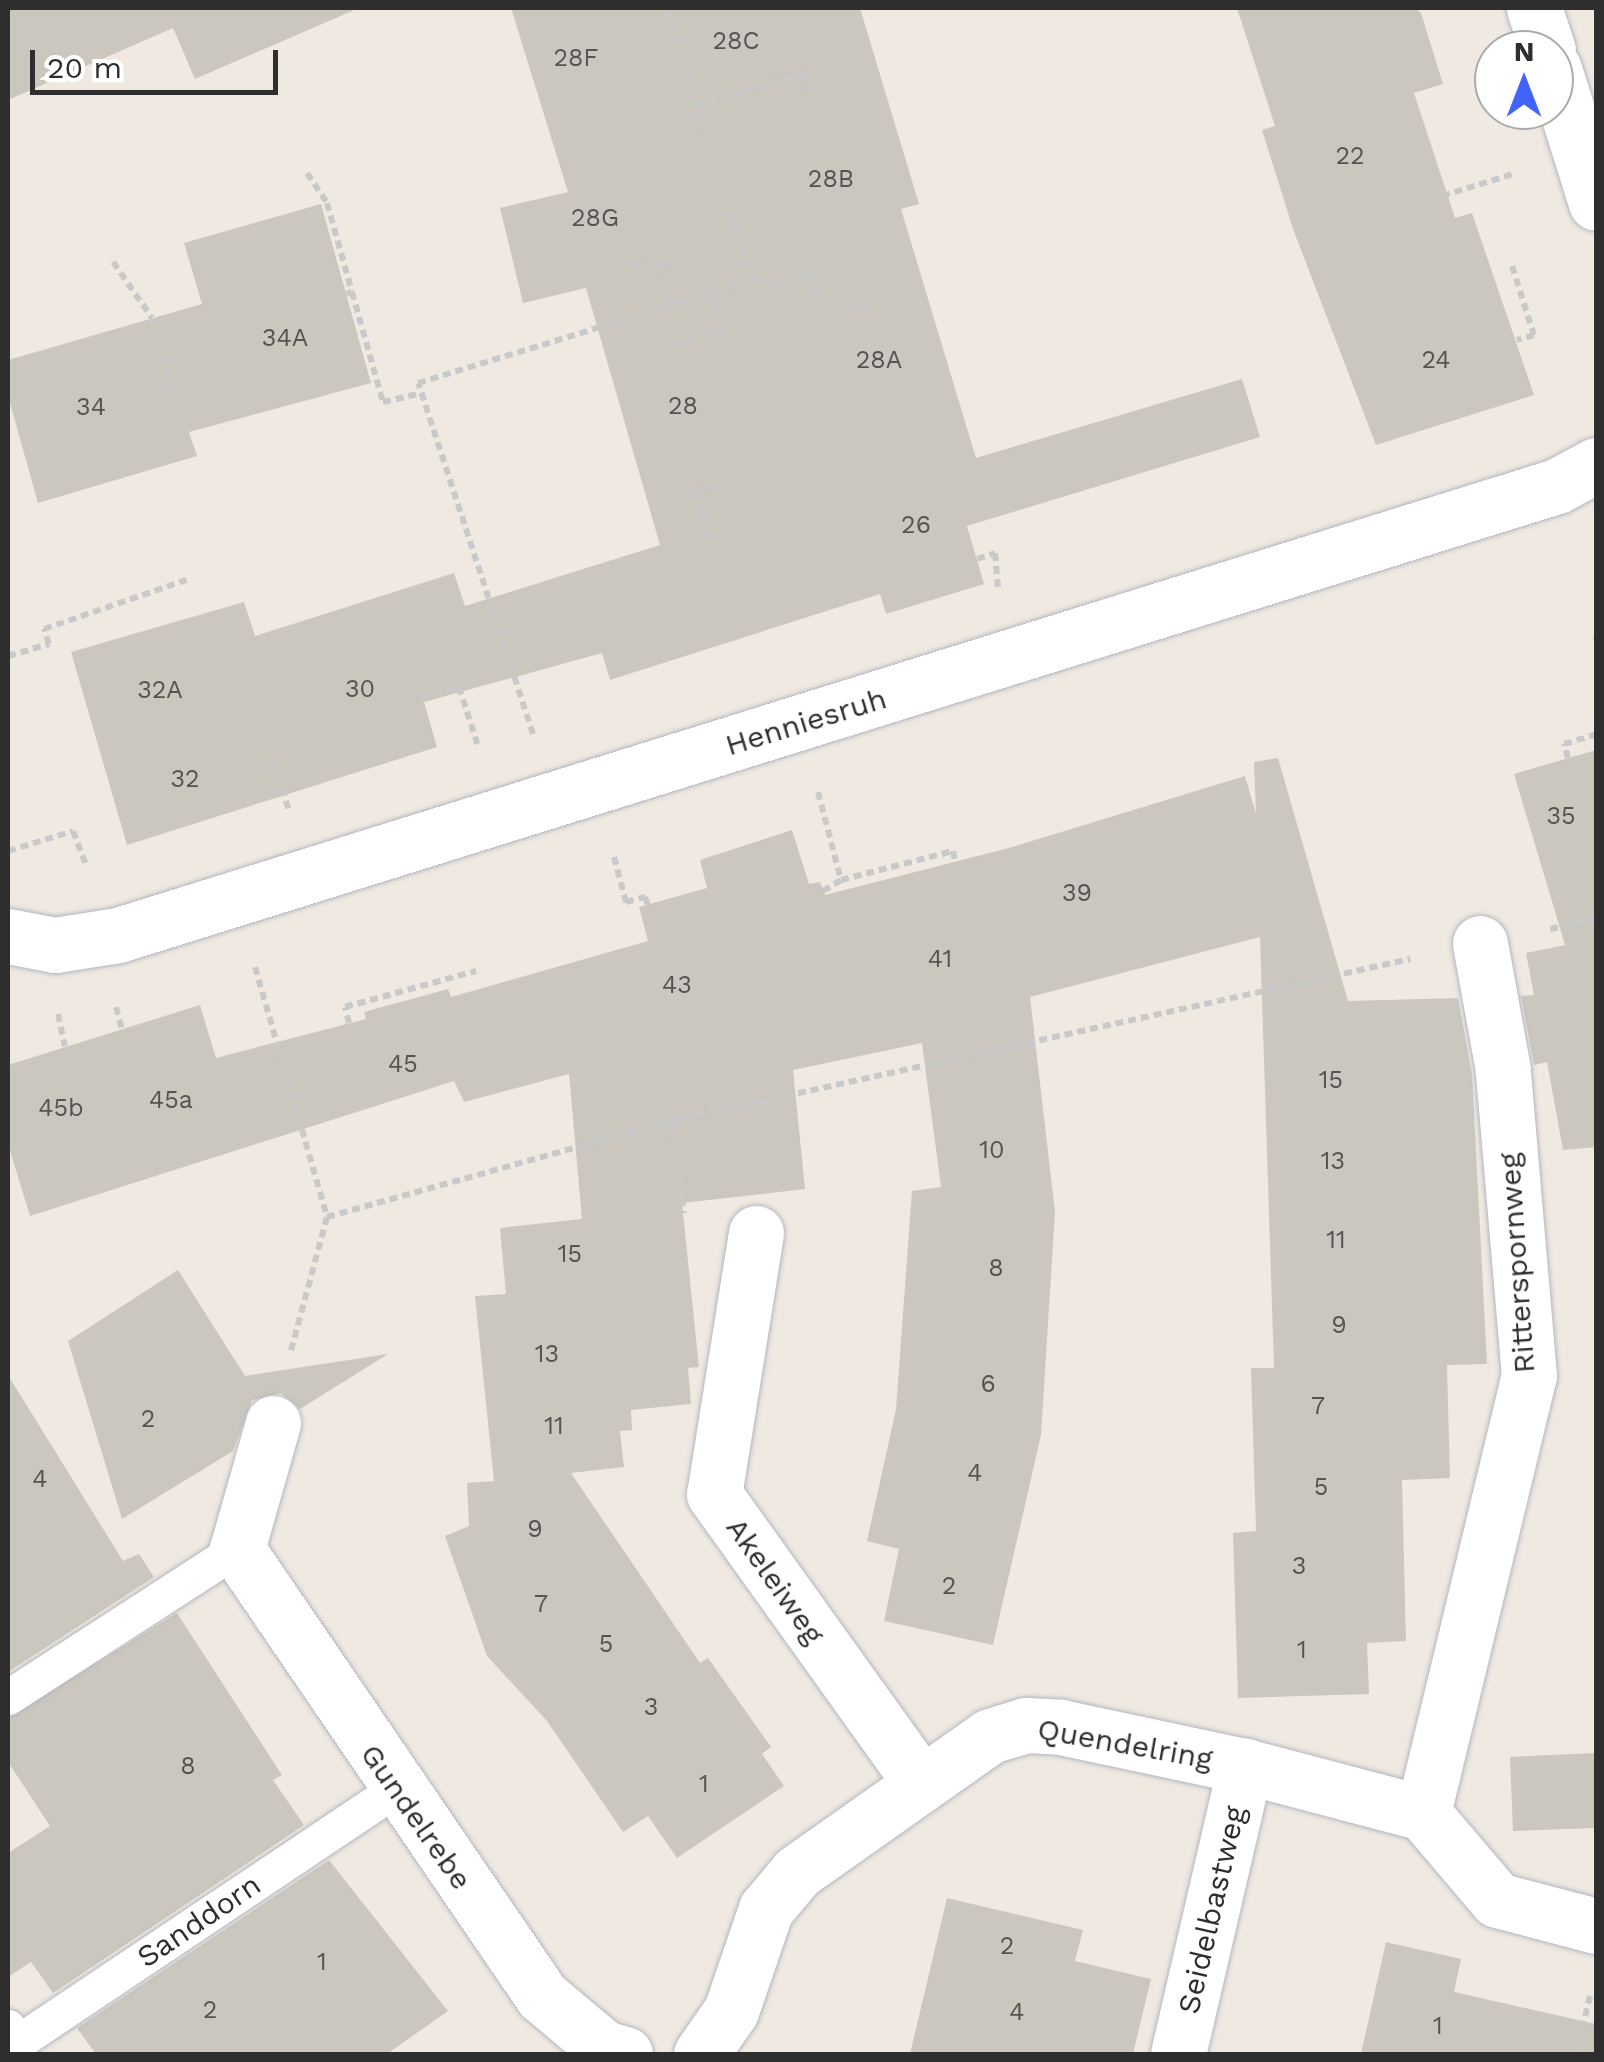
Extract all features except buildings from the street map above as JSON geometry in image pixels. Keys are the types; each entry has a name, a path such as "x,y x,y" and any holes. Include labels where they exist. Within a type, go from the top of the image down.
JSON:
{"street":[{"path":"1573,130 1596,203"},
{"name":"Henniesruh","path":"8,936 82,944 236,900 1557,486 1596,465"},
{"name":"Ritterspornweg","path":"1423,1813 1529,1376 1503,1070 1480,944"},
{"name":"Akeleiweg","path":"756,1233 714,1494 922,1783"},
{"path":"238,1549 273,1423"},
{"name":"Gundelrebe","path":"238,1549 396,1790 542,1996 604,2048 624,2054"},
{"name":"Quendelring","path":"700,2054 731,2011 766,1909 797,1872 990,1736 1026,1725 1061,1726 1245,1766 1423,1813"},
{"name":"Seidelbastweg","path":"1178,2054 1245,1766"},
{"path":"1423,1813 1497,1900 1596,1926"}],"lane":[{"path":"8,1697 238,1549"},
{"name":"Sanddorn","path":"8,2026 18,2042 396,1790"}],"path":[{"path":"667,8 752,280"},
{"path":"697,106 804,72 810,93"},
{"path":"1442,196 1524,170"},
{"path":"307,173 327,203 349,293 383,402 422,392"},
{"path":"632,258 633,268 662,261 672,304"},
{"path":"113,262 152,318 173,391 167,392"},
{"path":"1512,266 1534,335 1517,340"},
{"path":"554,800 418,383 752,280 778,284 810,274 822,316 865,303 868,312"},
{"path":"678,351 676,343 723,329 712,292"},
{"path":"700,541 708,538 694,492 724,483"},
{"path":"977,559 996,553 996,597"},
{"path":"8,656 49,644 44,629 189,579"},
{"path":"422,698 459,686 484,768"},
{"path":"1568,758 1564,744 1596,734"},
{"path":"259,769 276,764 294,827"},
{"path":"814,778 841,880"},
{"path":"8,851 73,831 89,873"},
{"path":"611,846 626,902 645,897 648,905"},
{"path":"823,891 841,880 952,852 955,861"},
{"path":"236,900 327,1217 273,1423"},
{"path":"327,1217 671,1121 1596,919"},
{"path":"349,1023 345,1006 476,971"},
{"path":"115,1004 122,1028"},
{"path":"58,1020 65,1046"},
{"path":"1576,2054 1591,1991"}]}
